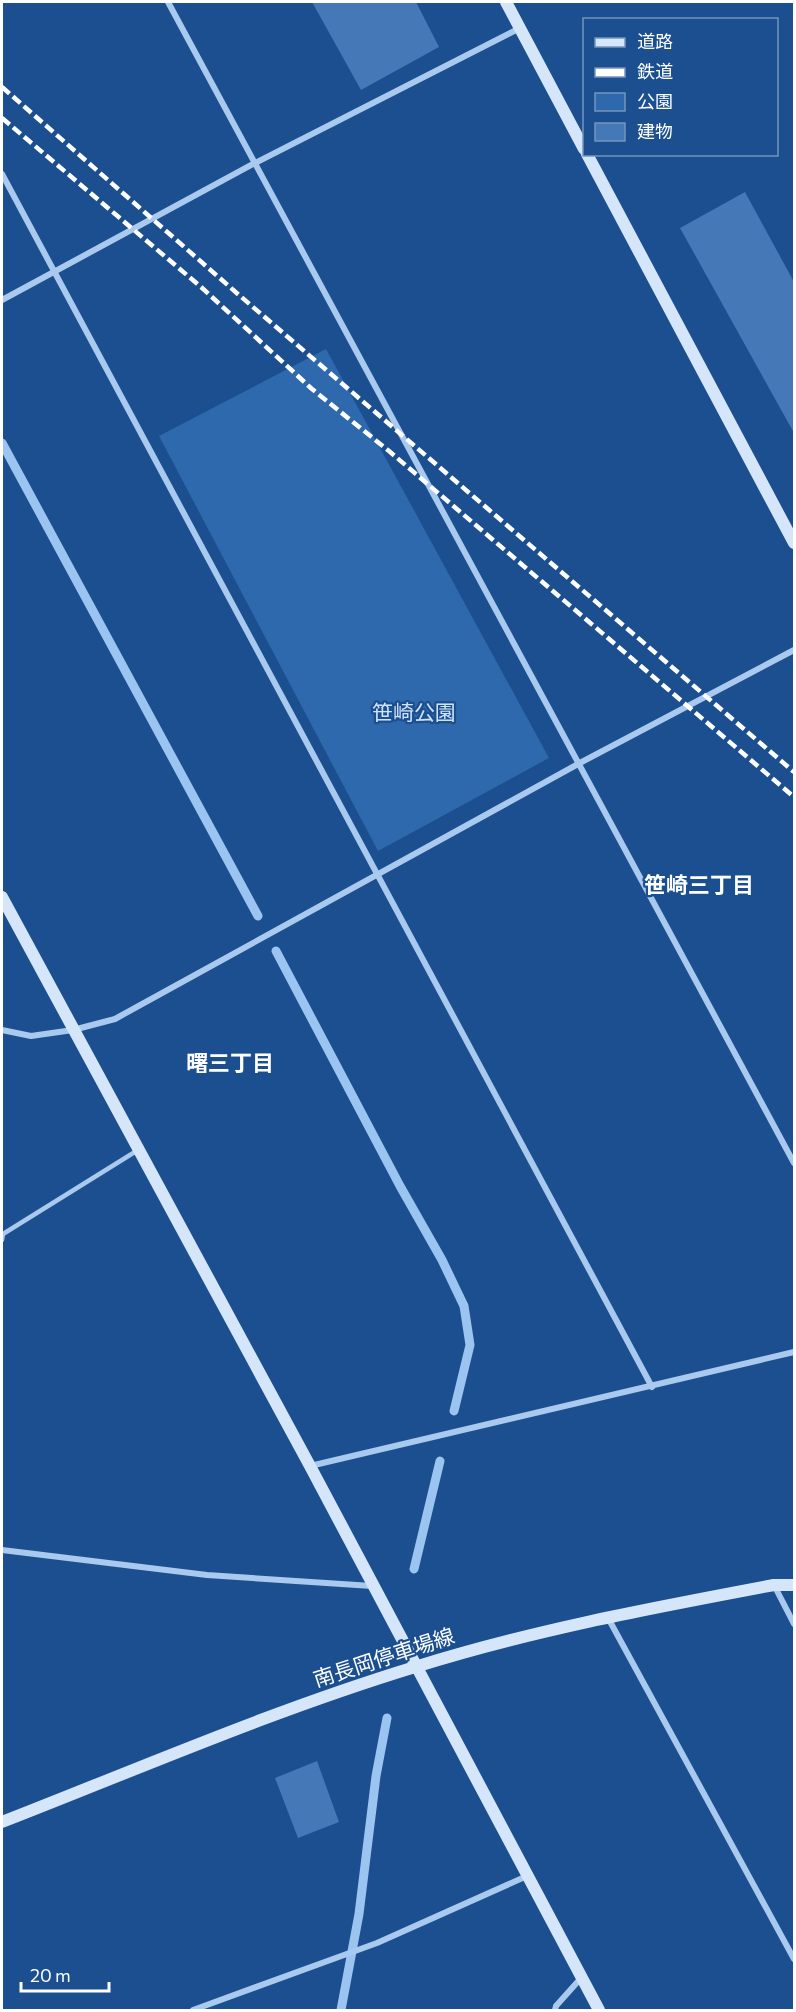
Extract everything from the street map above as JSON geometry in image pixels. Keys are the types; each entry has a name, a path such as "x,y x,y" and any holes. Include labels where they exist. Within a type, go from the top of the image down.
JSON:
{"street":[{"path":"168,2 795,1163"},
{"path":"506,2 583,145"},
{"path":"2,300 255,163 520,28"},
{"path":"588,156 795,543"},
{"path":"2,174 652,1387"},
{"path":"2,1030 31,1036 73,1030 116,1019 578,764 795,650"},
{"path":"2,897 310,1466 599,2010"},
{"path":"310,1466 795,1352"},
{"path":"2,1550 207,1575 372,1586"},
{"name":"南長岡停車場線","path":"2,1822 347,1689 415,1666 514,1638 607,1616 774,1586 795,1585"},
{"path":"774,1586 795,1624"},
{"path":"607,1616 795,1959"},
{"path":"193,2010 377,1943 527,1876"},
{"path":"555,2010 581,1978"}],"lane":[{"path":"2,1240 3,1234 138,1150"}],"green space":[{"name":"笹崎公園","path":"326,349 549,758 378,851 159,436"}],"building":[{"path":"312,2 416,2 439,47 361,90"},
{"path":"745,192 794,282 794,433 680,228"},
{"path":"317,1761 339,1822 298,1838 275,1778"}],"waterway":[{"path":"2,443 258,916"},
{"path":"276,951 400,1186 442,1260 464,1306 470,1345 454,1411"},
{"path":"414,1569 440,1461"},
{"path":"341,2010 359,1914 376,1776 387,1718"}],"railway":[{"path":"2,87 239,295 794,772"},
{"path":"2,118 201,287 312,389 389,451 794,797"}],"district":[{"name":"笹崎三丁目","path":"699,885"},
{"name":"曙三丁目","path":"230,1063"}]}
